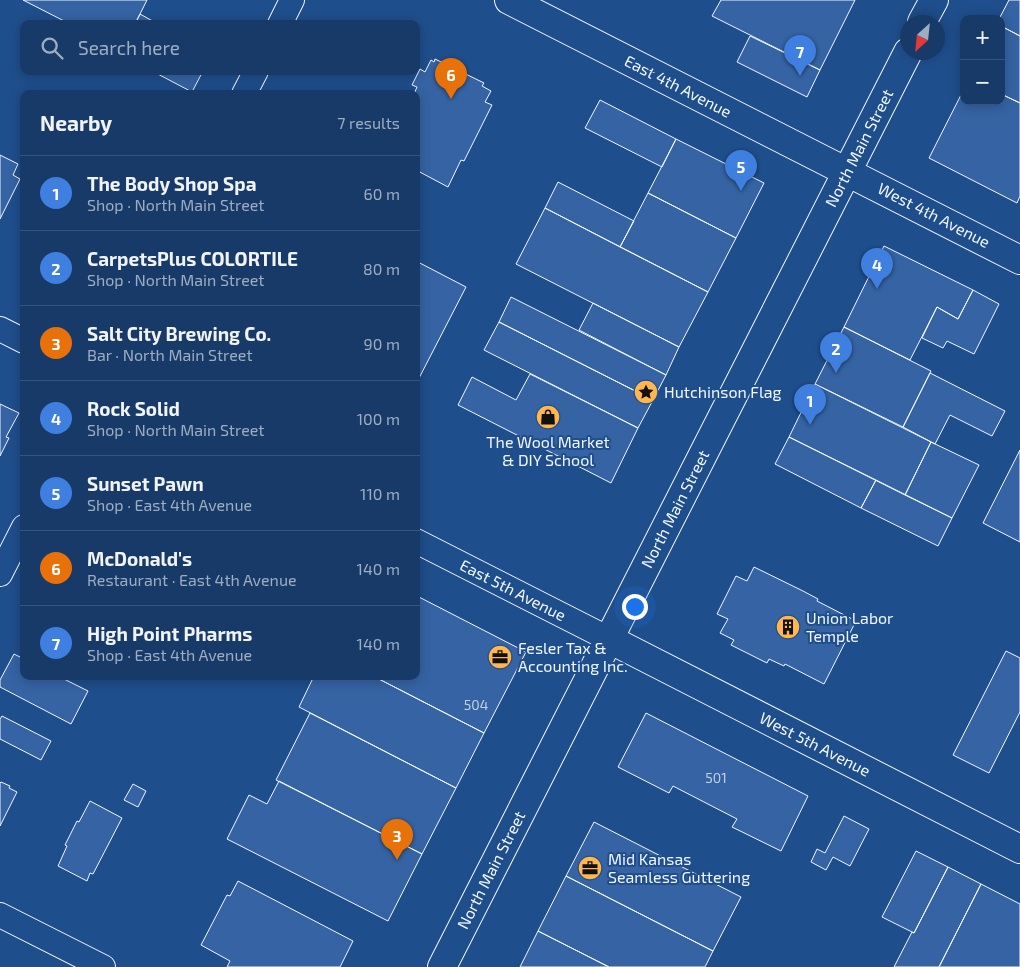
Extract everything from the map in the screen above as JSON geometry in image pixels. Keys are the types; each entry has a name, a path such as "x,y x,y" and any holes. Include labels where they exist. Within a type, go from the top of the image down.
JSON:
{"main road":[{"name":"East 4th Avenue","path":"509,0 847,171"},
{"path":"926,15 934,0"},
{"name":"North Main Street","path":"442,967 904,60"},
{"name":"West 4th Avenue","path":"847,171 1020,260"},
{"name":"West 5th Avenue","path":"609,639 1020,849"}],"street":[{"path":"282,20 292,0"},
{"path":"246,90 254,75"},
{"path":"0,329 20,339"},
{"path":"0,574 20,535"},
{"name":"East 5th Avenue","path":"420,543 609,639"},
{"path":"0,915 103,967"}],"building":[{"path":"23,0 147,0 137,20 62,20"},
{"path":"721,0 855,0 820,70 712,16"},
{"path":"1009,0 1020,0 1020,36 1005,28 1005,15 1001,15"},
{"path":"140,14 151,20 137,20"},
{"path":"1005,28 1020,36 1020,103 1005,96"},
{"path":"750,36 820,70 807,97 737,62"},
{"path":"435,59 484,83 482,86 491,91 485,102 492,105 464,161 461,160 448,187 420,172 420,90 416,90 417,87 412,85 417,75 420,75 420,69 425,72 431,60 434,62"},
{"path":"160,75 201,75 193,90 188,90"},
{"path":"1005,96 1020,103 1020,196 1017,203 929,158 960,97 960,105 1005,105"},
{"path":"600,100 676,139 662,167 585,128"},
{"path":"676,139 764,183 736,238 648,193"},
{"path":"0,155 18,164 13,175 20,179 0,219"},
{"path":"558,182 634,221 620,247 545,208"},
{"path":"648,193 736,238 708,292 620,247"},
{"path":"545,208 708,292 679,347 516,264"},
{"path":"884,246 973,290 958,319 937,307 910,360 844,327"},
{"path":"420,263 466,287 420,376"},
{"path":"973,290 999,304 974,354 947,341 943,348 922,338 937,307 958,319"},
{"path":"511,297 666,375 653,400 499,322"},
{"path":"593,303 679,347 666,375 579,330"},
{"path":"499,322 653,400 638,428 484,350"},
{"path":"844,327 931,371 903,427 815,384"},
{"path":"930,373 1005,411 992,436 950,415 935,444 903,427"},
{"name":"The Wool Market & DIY School","path":"530,374 638,428 611,483 458,405 472,377 516,400"},
{"path":"815,384 931,442 905,495 789,437"},
{"path":"0,404 19,413 6,437 9,438 0,456"},
{"path":"789,437 876,480 861,508 775,464"},
{"path":"931,442 979,465 952,518 905,495"},
{"path":"1020,450 1020,542 983,523"},
{"path":"876,480 952,518 938,546 861,508"},
{"name":"Union Labor Temple","path":"754,567 803,591 818,599 817,601 856,621 824,684 785,664 784,666 769,659 767,663 731,645 734,640 720,633 728,619 717,614 736,576 747,581"},
{"path":"420,598 526,652 484,733 381,680 420,680"},
{"path":"1006,651 1020,658 1020,712 989,773 953,755"},
{"path":"14,654 20,657 20,680 66,680 88,691 71,724 0,687 0,680"},
{"path":"312,680 381,680 484,733 456,788 299,707"},
{"path":"310,713 456,788 422,854 276,780"},
{"path":"646,713 808,796 781,851 732,827 737,819 673,786 669,793 618,767"},
{"path":"2,716 51,741 41,760 0,739 0,719"},
{"path":"279,781 422,854 388,921 227,839 249,795 267,804"},
{"path":"0,783 17,792 0,826"},
{"path":"133,784 146,791 138,807 124,800"},
{"path":"90,801 122,818 93,874 90,873 87,881 58,866 67,846 65,845"},
{"path":"844,816 869,829 850,866 833,857 826,870 811,862 817,849 825,853"},
{"path":"594,822 741,897 713,951 566,876"},
{"path":"916,851 948,867 914,933 882,917"},
{"path":"948,867 981,884 939,967 894,967 912,932 914,933"},
{"path":"566,876 713,951 705,967 609,967 538,931"},
{"path":"238,881 353,941 340,967 227,967 230,961 201,945 227,895 230,896"},
{"path":"981,884 1020,904 1020,967 939,967"},
{"path":"538,931 609,967 520,967"}],"place":[{"name":"High Point Pharms","path":"800,76"},
{"name":"McDonald's","path":"451,99"},
{"name":"Sunset Pawn","path":"741,191"},
{"name":"Rock Solid","path":"877,289"},
{"name":"CarpetsPlus COLORTILE","path":"836,373"},
{"name":"Hutchinson Flag","path":"646,392"},
{"name":"The Wool Market & DIY School","path":"548,417"},
{"name":"The Body Shop Spa","path":"810,425"},
{"name":"Union Labor Temple","path":"788,627"},
{"name":"Fesler Tax & Accounting Inc.","path":"500,657"},
{"name":"Salt City Brewing Co.","path":"397,860"},
{"name":"Mid Kansas Seamless Guttering","path":"590,868"}]}
